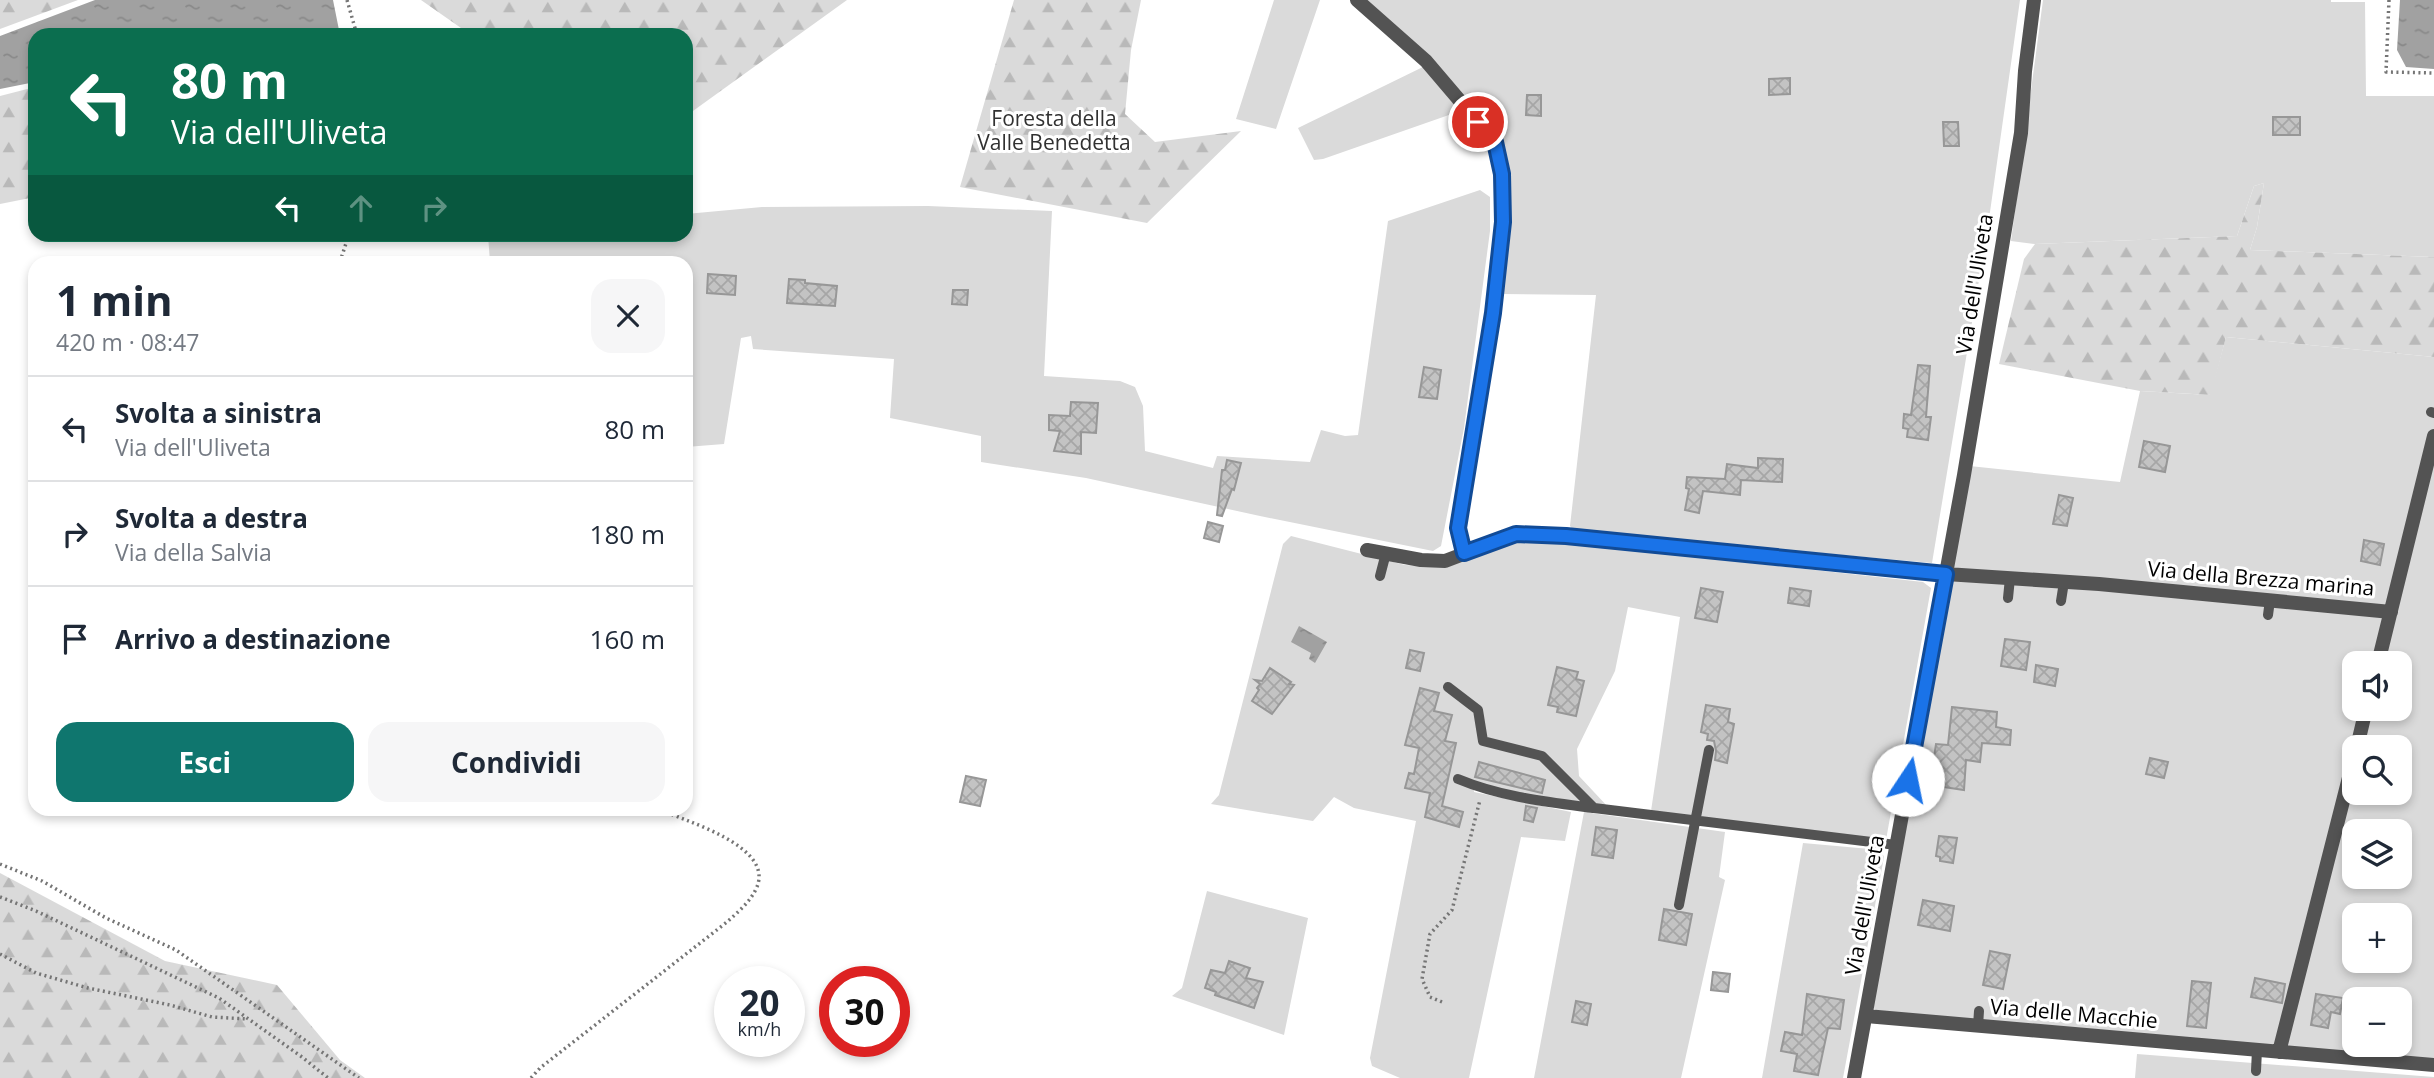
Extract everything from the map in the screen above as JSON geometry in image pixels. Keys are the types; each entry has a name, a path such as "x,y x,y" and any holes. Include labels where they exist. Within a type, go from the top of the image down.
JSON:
{"street":[{"path":"1357,0 1426,61 1495,142 1502,174 1503,222 1493,313 1458,528 1464,553"},
{"name":"Via dell'Uliveta","path":"1854,1078 1946,574 2021,133 2025,71 2035,0"},
{"name":"Via della Brezza marina","path":"1946,574 2161,586 2229,603 2267,602 2318,610 2391,612 2409,524 2434,436"},
{"path":"1367,550 1422,560 1445,561 1516,534 1566,536 1946,574"},
{"path":"2384,651 2391,638 2391,612"},
{"path":"2279,1052 2342,805"},
{"name":"Via delle Macchie","path":"1866,1016 1979,1019 2257,1050 2434,1065"}],"lane":[{"path":"1380,576 1386,553"},
{"path":"2008,598 2010,578"},
{"path":"2057,579 2061,601"},
{"path":"1448,687 1478,710 1483,741 1542,756 1594,808"},
{"path":"1679,905 1709,750"},
{"path":"1458,779 1530,799 1896,845"},
{"path":"2256,1072 2257,1050"}],"path":[{"path":"347,0 354,28"},
{"path":"2389,0 2386,72 2434,73"},
{"path":"1442,1002 1430,997 1422,979 1430,934 1452,910 1483,788"},
{"path":"531,1078 616,1007 727,922 749,901 758,886 759,868 752,856 739,844 674,816"},
{"path":"0,864 42,881 106,918 176,950 359,1078"},
{"path":"0,897 36,911 219,998 328,1078"},
{"path":"0,954 36,973 88,988 170,1005 212,1017 249,1020"}],"green space":[{"path":"0,0 78,0 0,29"},
{"path":"421,0 847,0 693,111 693,28 461,28"},
{"name":"Foresta della Valle Benedetta","path":"1014,0 1141,0 1131,50 1125,114 1155,142 1241,131 1147,223 960,187"},
{"path":"1274,0 1320,0 1276,129 1236,119"},
{"path":"1350,0 2020,0 1988,226 1932,563 1574,531 1570,526 1596,295 1502,294 1507,199 1502,137 1488,106 1466,109 1314,160 1298,128 1427,65"},
{"path":"2043,0 2365,2 2366,96 2434,96 2434,257 2250,250 2257,227 2264,183 2254,186 2237,236 2035,244 2011,241"},
{"path":"28,89 28,198 0,204 0,96"},
{"path":"2264,183 2257,227 2250,250 2434,257 2434,357 2226,337 2211,395 2140,391 1999,364 2024,259 2035,244 2237,236 2254,186"},
{"path":"1480,190 1490,197 1490,231 1464,428 1441,546 1433,551 1086,478 981,462 981,436 890,418 894,359 753,349 751,336 741,338 724,444 693,446 693,256 490,256 489,242 693,242 693,213 762,207 928,206 1052,211 1044,376 1120,381 1135,387 1143,406 1145,451 1213,468 1217,456 1310,462 1321,430 1345,436 1358,435 1388,221"},
{"path":"2226,337 2434,357 2434,1059 2410,1057 2412,987 2342,987 2342,1051 1879,1012 1869,1005 1960,465 2120,482 2140,391 2210,395"},
{"path":"1291,536 1405,565 1433,567 1490,552 1515,539 1923,582 1931,588 1886,840 1651,811 1680,617 1628,607 1615,671 1577,749 1579,776 1608,807 1474,786 1474,792 1571,812 1565,841 1521,837 1469,1078 1400,1078 1372,1066 1370,1058 1416,821 1354,808 1334,797 1313,821 1211,804 1219,795 1283,544"},
{"path":"1584,812 1725,832 1719,877 1725,880 1681,1078 1534,1078"},
{"path":"1803,843 1881,850 1884,857 1843,1078 1762,1078"},
{"path":"0,873 165,961 277,985 340,1060 365,1078 0,1078"},
{"path":"1207,891 1308,918 1284,1035 1172,996 1182,988"},
{"path":"2137,1054 2434,1077 2434,1078 2135,1078"}],"water":[{"path":"95,0 333,0 339,28 28,28 28,83 0,89 0,36"},
{"path":"2400,0 2434,0 2434,69 2406,67 2397,50"},
{"path":"1299,626 1327,642 1315,663 1309,659 1311,653 1291,642"}],"building":[{"path":"1790,78 1790,94 1769,95 1769,79"},
{"path":"1527,95 1541,95 1541,116 1526,115"},
{"path":"2273,117 2300,117 2300,135 2273,135"},
{"path":"1943,122 1958,122 1959,146 1944,146"},
{"path":"708,274 736,276 735,295 707,293"},
{"path":"789,279 837,286 835,306 787,303"},
{"path":"953,290 968,290 967,305 952,304"},
{"path":"1918,365 1930,366 1926,417 1931,417 1928,440 1907,437 1908,429 1903,428 1904,414 1911,415"},
{"path":"1424,367 1441,370 1437,399 1419,397"},
{"path":"1071,402 1098,403 1096,433 1081,432 1081,454 1054,451 1060,431 1049,430 1049,415 1070,416"},
{"path":"2144,441 2170,446 2165,472 2139,467"},
{"path":"1758,458 1783,459 1782,482 1741,480 1740,495 1703,491 1699,513 1685,510 1689,489 1686,488 1687,477 1725,479 1727,464 1758,468"},
{"path":"1227,460 1241,463 1234,490 1232,489 1222,516 1217,515 1222,470 1225,470"},
{"path":"2059,495 2073,498 2067,526 2053,524"},
{"path":"1208,522 1223,526 1219,542 1204,538"},
{"path":"2364,540 2384,544 2380,565 2361,561"},
{"path":"1701,588 1723,592 1717,622 1695,618"},
{"path":"1790,588 1811,591 1809,606 1788,603"},
{"path":"2005,639 2030,642 2026,670 2001,666"},
{"path":"1410,650 1424,653 1420,671 1406,668"},
{"path":"2036,665 2058,669 2055,686 2034,682"},
{"path":"1557,667 1578,672 1576,679 1584,681 1576,716 1557,712 1558,707 1548,705"},
{"path":"1270,668 1294,685 1272,714 1252,701 1260,684 1255,680 1262,681"},
{"path":"1420,688 1439,693 1434,711 1452,715 1445,741 1456,743 1442,806 1463,812 1459,827 1425,817 1430,793 1405,788 1409,773 1414,774 1419,748 1405,745"},
{"path":"1706,705 1730,709 1728,722 1734,724 1727,763 1715,760 1714,741 1707,740 1708,734 1701,732"},
{"path":"1952,707 1997,712 1996,727 2011,730 2010,745 1982,743 1980,762 1966,760 1964,790 1930,785 1936,744 1948,745"},
{"path":"2150,758 2168,762 2164,778 2146,774"},
{"path":"1479,762 1545,780 1542,793 1475,777"},
{"path":"966,776 986,780 980,806 960,802"},
{"path":"1526,806 1537,808 1533,822 1524,820"},
{"path":"1596,827 1617,830 1613,858 1592,855"},
{"path":"1939,836 1957,838 1953,863 1940,861 1940,857 1936,856"},
{"path":"1923,900 1954,906 1950,931 1918,925"},
{"path":"1664,909 1692,914 1686,945 1659,940"},
{"path":"1990,951 2010,955 2003,989 1983,985"},
{"path":"1229,961 1250,968 1246,978 1263,982 1254,1008 1215,995 1216,992 1205,988 1211,970 1225,973"},
{"path":"1713,972 1730,974 1728,992 1711,990"},
{"path":"2255,978 2285,984 2282,1003 2251,997"},
{"path":"2192,981 2211,983 2206,1028 2187,1026"},
{"path":"1807,994 1844,1000 1840,1029 1828,1028 1818,1075 1794,1071 1797,1054 1781,1051 1785,1032 1802,1035"},
{"path":"2316,994 2342,998 2340,1014 2331,1012 2328,1028 2311,1025"},
{"path":"1576,1001 1591,1004 1587,1025 1572,1022"}],"route":[{"path":"1478,122 1495,142 1502,174 1503,222 1493,313 1458,528 1464,553 1516,534 1566,536 1946,574 1908,780"}]}
